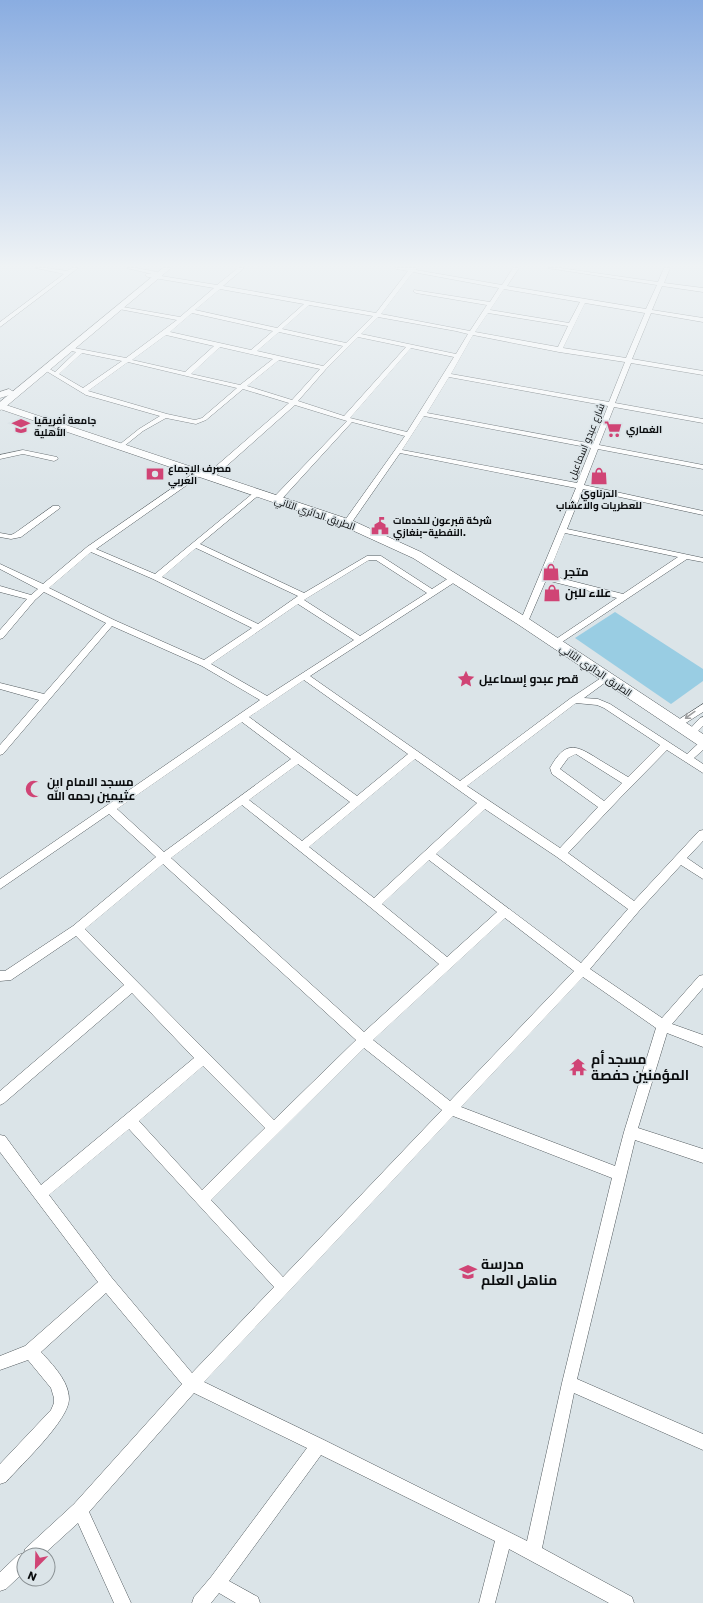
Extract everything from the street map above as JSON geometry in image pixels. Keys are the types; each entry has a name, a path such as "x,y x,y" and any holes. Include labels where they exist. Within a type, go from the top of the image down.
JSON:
{"main road":[{"path":"0,407 7,395 68,343"},
{"path":"0,400 46,369 77,343"},
{"path":"7,395 12,405 20,412"},
{"name":"الطريق الدائري الثاني","path":"0,407 20,412 347,523 417,555 556,643 691,732 703,743"},
{"path":"0,416 20,412"}],"street":[{"path":"84,391 151,343"},
{"path":"208,343 324,368"},
{"path":"253,352 263,343"},
{"path":"337,343 347,345"},
{"path":"0,636 32,598 90,549 205,475 293,403 324,368 349,343"},
{"path":"389,343 458,356"},
{"path":"347,523 410,435 465,343"},
{"path":"522,343 703,373"},
{"path":"559,350 562,343"},
{"name":"شارع عبدو اسماعيل","path":"524,622 544,577 636,343"},
{"path":"186,375 218,345"},
{"path":"277,499 409,347"},
{"path":"69,349 126,360 186,375 241,386 348,419 410,435"},
{"path":"55,375 81,351"},
{"path":"46,369 84,391 102,398 149,410 165,416 196,422 204,419 241,386 277,358"},
{"path":"447,375 703,421"},
{"path":"423,414 703,467"},
{"path":"121,446 141,430 165,416"},
{"path":"398,451 579,486 703,513"},
{"path":"0,457 23,452 54,459"},
{"path":"156,577 257,492"},
{"path":"0,535 11,537 18,535 56,508"},
{"path":"562,530 703,560"},
{"path":"194,544 301,598 359,639"},
{"path":"90,549 156,577 257,627"},
{"path":"205,664 301,598 367,558 374,556 403,572 433,593"},
{"path":"556,643 684,557"},
{"path":"0,566 111,622 205,664 267,700"},
{"path":"544,577 624,597"},
{"path":"0,886 267,700 455,578"},
{"path":"0,589 32,598"},
{"path":"0,751 111,622"},
{"path":"304,676 484,803 561,854 635,908"},
{"path":"460,786 607,677"},
{"path":"0,686 45,698"},
{"path":"574,700 598,702 607,706 703,769"},
{"path":"678,724 703,707"},
{"path":"242,717 357,802"},
{"path":"691,732 703,720"},
{"path":"687,759 703,743"},
{"path":"561,854 666,745"},
{"path":"605,807 555,771 554,768 567,752 574,750 578,751 628,783"},
{"path":"302,847 415,754"},
{"path":"0,976 7,976 76,929 163,858 299,758"},
{"path":"242,800 374,904 447,964"},
{"path":"374,904 484,803"},
{"path":"110,809 364,1040 450,1110 620,1174"},
{"path":"40,1547 80,1510 192,1384 582,970 635,908 703,834"},
{"path":"430,854 582,970 663,1026 703,1041"},
{"path":"680,859 703,875"},
{"path":"202,1200 364,1040 505,911"},
{"path":"76,929 202,1058 275,1129"},
{"path":"533,1551 570,1383 630,1132 663,1026 703,980"},
{"path":"0,1099 132,986"},
{"path":"40,1194 202,1058"},
{"path":"130,1120 283,1287"},
{"path":"630,1132 703,1156"},
{"path":"0,1140 107,1283 192,1384 533,1551 626,1603"},
{"path":"0,1363 30,1352 107,1283"},
{"path":"0,1476 56,1415 60,1406 61,1394 51,1376 30,1352"},
{"path":"570,1383 703,1442"},
{"path":"200,1603 217,1583 319,1445"},
{"path":"80,1510 123,1603"},
{"path":"488,1603 504,1537"},
{"path":"0,1583 16,1568"},
{"path":"217,1583 252,1603"}],"shaded area":[{"path":"615,612 703,669 703,681 671,704 575,638"}],"place":[{"name":"جامعة أفريقيا الأهلية","path":"21,426"},
{"name":"الغماري","path":"613,429"},
{"name":"مصرف الإجماع العربي","path":"155,474"},
{"name":"الدرناوي للعطريات والاعشاب","path":"599,476"},
{"name":"شركة قبرعون للخدمات النفطية-بنغازي.","path":"380,526"},
{"name":"متجر","path":"551,572"},
{"name":"علاء للبن","path":"552,593"},
{"name":"قصر عبدو إسماعيل","path":"466,679"},
{"name":"مسجد الامام ابن عثيمين رحمه الله","path":"34,789"},
{"name":"مسجد أم المؤمنين حفصة","path":"578,1067"},
{"name":"مدرسة مناهل العلم","path":"468,1272"}]}
